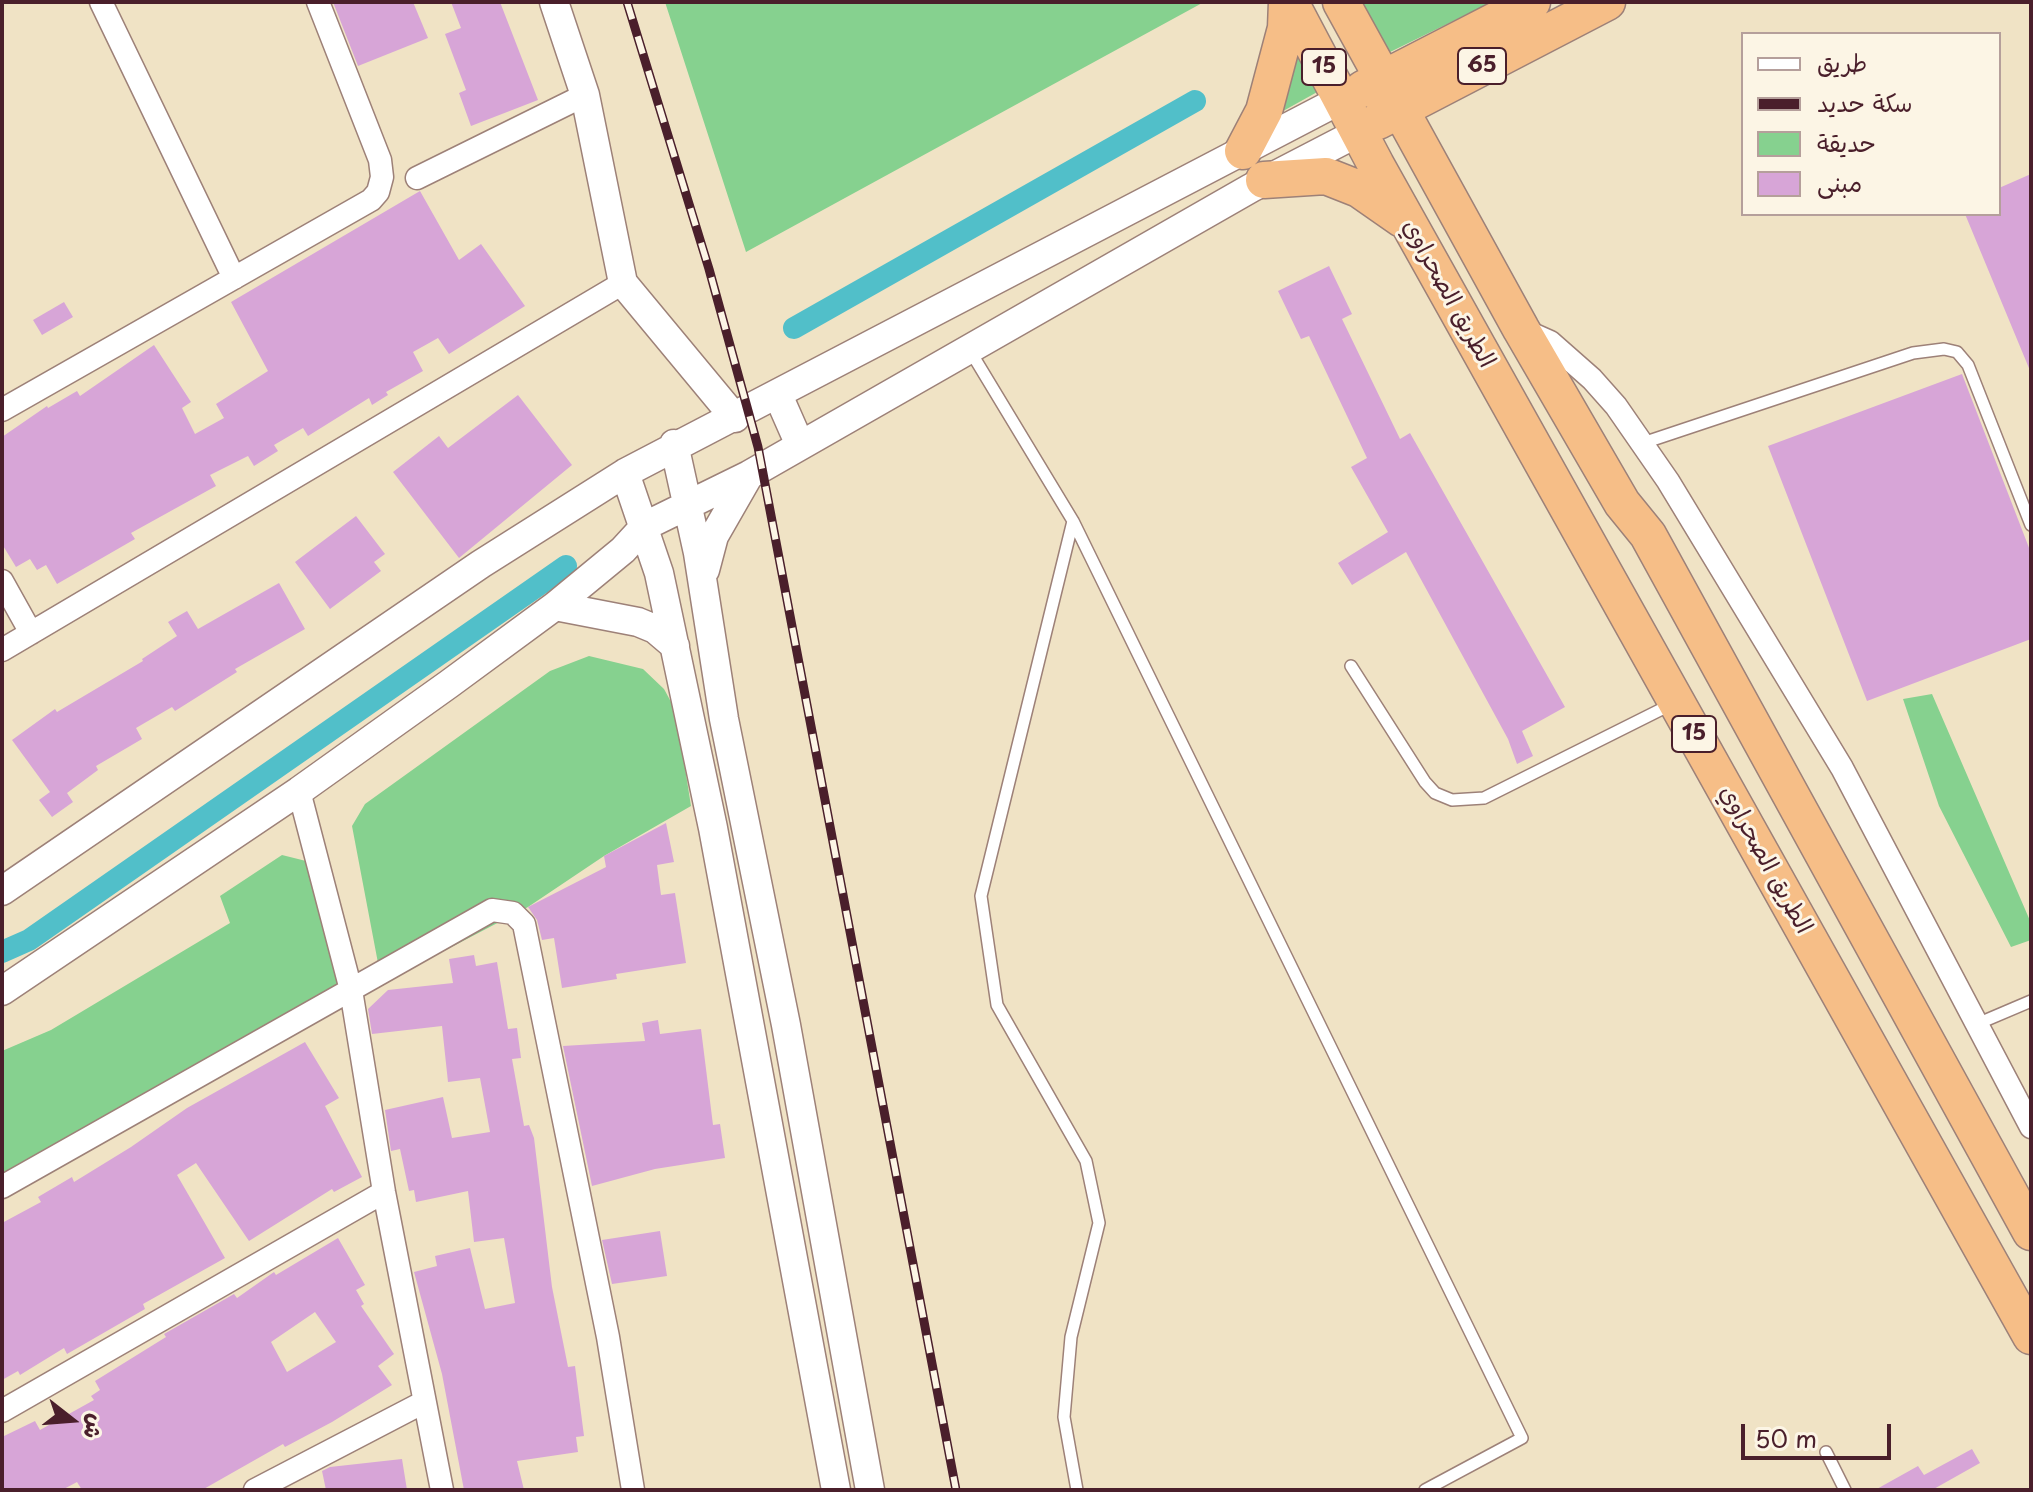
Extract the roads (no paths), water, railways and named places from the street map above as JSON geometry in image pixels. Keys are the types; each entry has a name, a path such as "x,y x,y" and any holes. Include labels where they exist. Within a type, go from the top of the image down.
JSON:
{"highway":[{"name":"15","path":"1288,2 1359,132"},
{"path":"1243,151 1264,111 1286,28 1288,2"},
{"name":"15","path":"1341,2 1399,110"},
{"name":"65","path":"1342,99 1532,2"},
{"name":"65","path":"1359,132 1607,2"},
{"path":"1428,164 1429,132 1435,115 1467,74"},
{"name":"الطريق الصحراوي","path":"1399,110 1622,503 1648,535 2031,1232"},
{"name":"الطريق الصحراوي","path":"1359,132 2031,1336"},
{"path":"1264,180 1326,176 1359,189 1409,223"}],"street":[{"path":"101,2 234,278"},
{"path":"2,410 371,200 378,192 382,177 380,160 318,2"},
{"path":"554,2 585,95 623,283 735,418"},
{"path":"417,178 585,95"},
{"path":"2,891 458,579 674,444 735,418 1342,99"},
{"path":"2,991 299,791 555,606 623,550 645,526 749,475 1264,180 1359,132"},
{"path":"2,650 623,283"},
{"path":"1521,329 1550,342 1592,379 1643,443 1822,733 2031,1127"},
{"path":"778,395 800,445"},
{"path":"674,444 870,1490"},
{"path":"625,473 645,526 675,646 713,828 836,1490"},
{"path":"701,582 714,536 749,475"},
{"path":"2,581 31,633"},
{"path":"555,606 638,622 655,629 675,646"},
{"path":"299,791 351,990 384,1192 442,1490"},
{"path":"2,869 30,874"},
{"path":"2,1187 492,910 502,909 521,918 608,1337 633,1490"},
{"path":"2,1411 384,1192"},
{"path":"255,1490 424,1402"}],"lane":[{"path":"969,349 1073,521 1522,1438 1425,1490"},
{"path":"1643,443 1913,353 1944,349 1957,352 1968,365 2031,525"},
{"path":"1073,521 981,896 997,1005 1086,1161 1099,1223 1071,1337 1064,1417 1077,1490"},
{"path":"1351,666 1425,782 1435,793 1452,800 1484,798 1676,702"},
{"path":"1977,1024 2031,1001"},
{"path":"1826,1452 1845,1490"}],"waterway":[{"path":"794,328 1195,101"},
{"path":"2,952 29,940 566,566"}],"railway":[{"path":"627,2 709,269 758,447 956,1490"}]}
